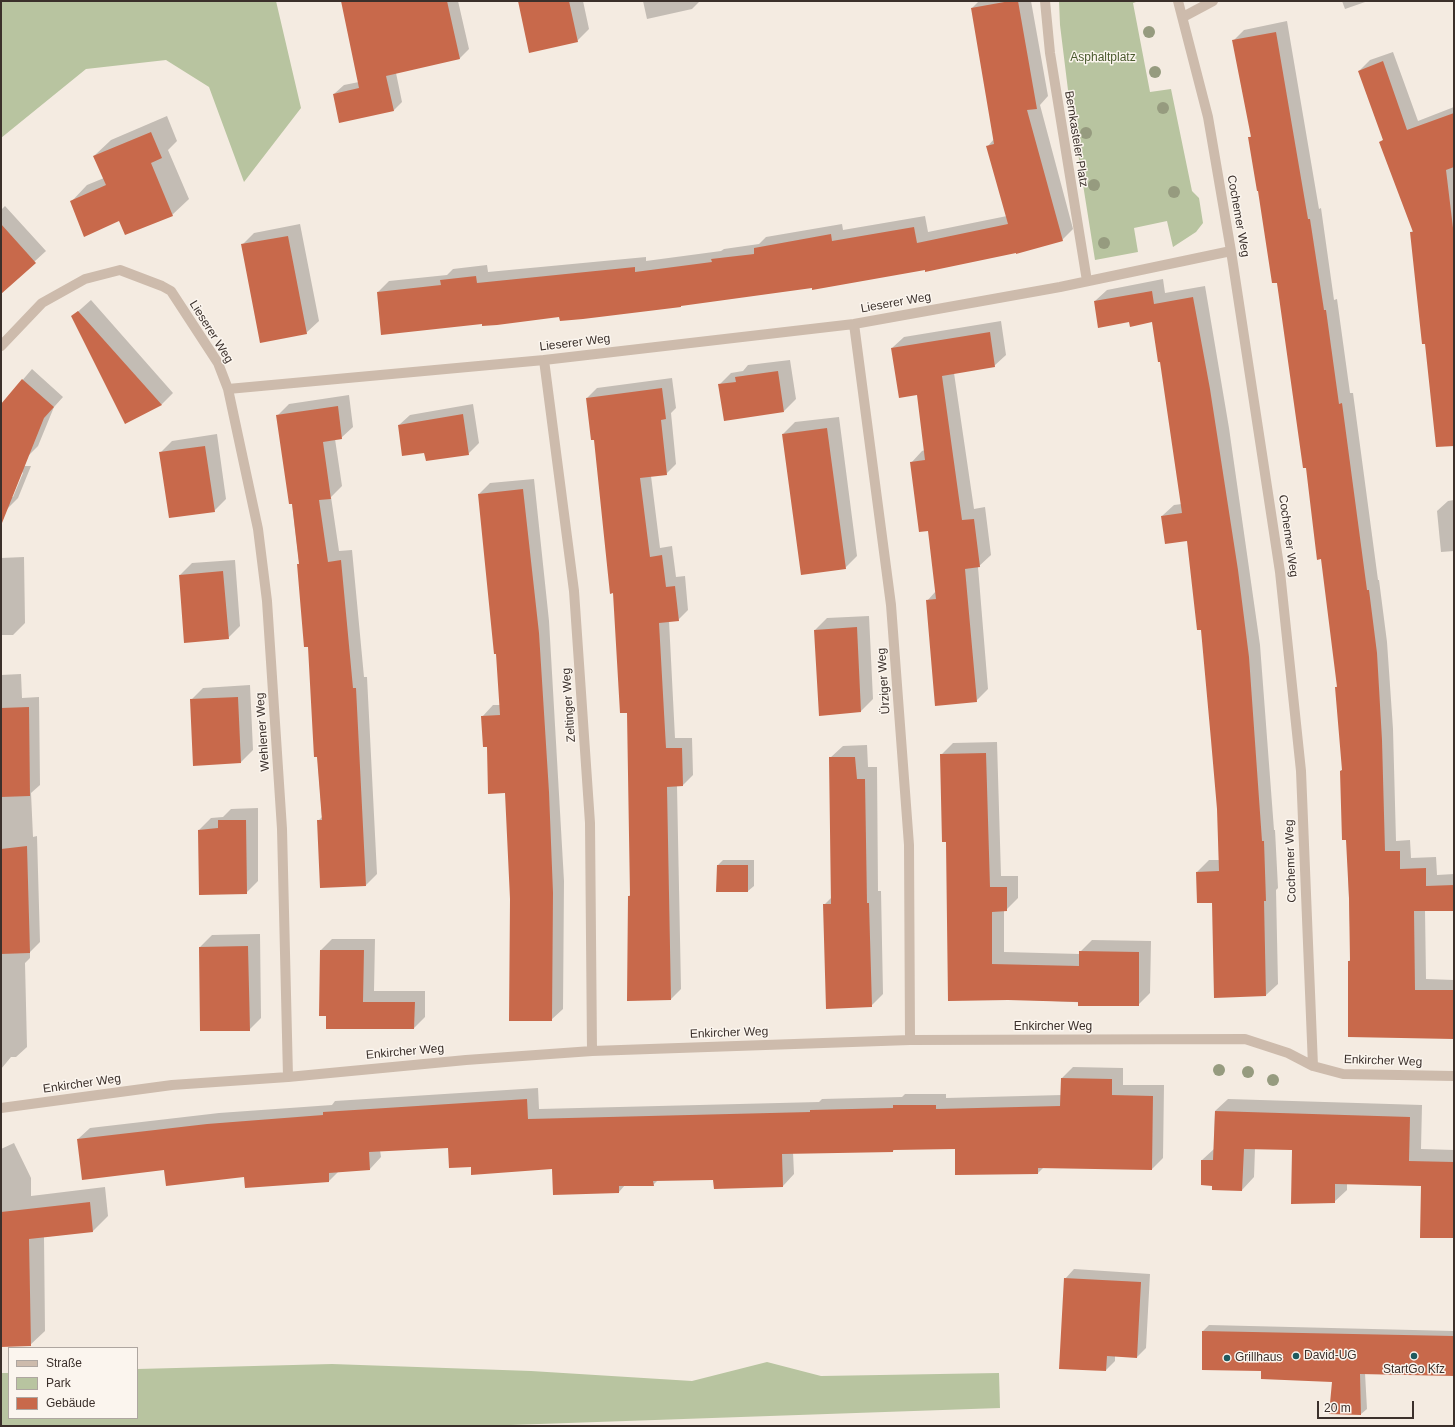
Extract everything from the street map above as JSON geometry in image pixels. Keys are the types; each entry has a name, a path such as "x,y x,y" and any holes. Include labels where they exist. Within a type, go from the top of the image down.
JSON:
{"street":[{"name":"Bernkasteler Platz","path":"1045,1 1057,104 1087,281"},
{"path":"1178,1 1184,17 1213,1"},
{"name":"Cochemer Weg","path":"1184,17 1208,117 1231,251 1280,572 1301,771 1313,1066"},
{"name":"Lieserer Weg","path":"1,346 42,303 85,279 120,270 171,291 218,363 228,389 544,360 854,324 1087,281 1231,251"},
{"name":"Ürziger Weg","path":"854,324 891,605 909,845 910,1040"},
{"name":"Zeltinger Weg","path":"544,360 574,599 590,823 592,1051"},
{"name":"Wehlener Weg","path":"228,389 258,529 268,601 282,829 288,1077"},
{"name":"Enkircher Weg","path":"1,1108 172,1085 288,1077 466,1060 592,1051 910,1040 1245,1039 1288,1053 1313,1066 1343,1074 1454,1076"}],"green space":[{"path":"1,1 276,1 301,108 244,182 209,87 166,60 86,69 1,138"},
{"name":"Asphaltplatz","path":"1059,1 1139,1 1133,3 1150,92 1171,89 1192,191 1199,198 1203,223 1196,232 1173,247 1167,221 1134,228 1138,252 1095,260 1068,90 1060,25"},
{"path":"767,1362 821,1376 999,1373 1000,1408 482,1426 1,1426 1,1373 8,1373 8,1419 138,1419 138,1369 332,1364 531,1371 692,1381"}],"building":[{"path":"341,1 447,1 460,59 386,76 394,111 339,123 333,94 359,88"},
{"path":"518,1 569,1 578,42 529,53"},
{"path":"1018,1 1037,109 1027,110 1063,241 1016,254 925,272 925,270 812,290 812,288 681,307 583,319 560,321 559,317 497,325 482,326 482,324 381,335 377,292 441,285 440,280 476,276 477,283 635,267 635,272 712,262 711,259 754,254 754,248 831,234 832,241 914,227 917,243 1008,224 986,146 994,144 971,8"},
{"path":"1276,32 1308,219 1310,219 1324,310 1326,310 1339,404 1342,403 1367,590 1369,590 1377,653 1382,740 1385,851 1400,851 1400,869 1426,868 1426,886 1454,885 1454,911 1414,911 1415,990 1454,990 1454,1039 1348,1037 1348,961 1350,961 1349,898 1346,840 1342,840 1340,771 1342,770 1335,687 1337,687 1321,559 1317,560 1306,468 1303,468 1277,283 1272,283 1248,137 1251,137 1232,40"},
{"path":"1383,61 1407,130 1454,113 1454,167 1446,170 1454,236 1454,446 1436,447 1425,344 1422,344 1410,232 1413,232 1379,142 1383,140 1358,71"},
{"path":"151,132 162,158 151,163 173,216 125,235 119,221 84,237 70,201 106,185 93,156"},
{"path":"1,224 36,263 1,294"},
{"path":"288,236 307,334 260,343 241,244"},
{"path":"1152,291 1154,304 1193,297 1210,389 1238,570 1249,657 1262,841 1264,841 1266,901 1264,901 1266,996 1214,998 1212,903 1197,903 1196,872 1219,871 1217,809 1201,630 1197,630 1187,541 1165,544 1161,516 1182,513 1160,362 1158,362 1152,322 1130,327 1129,322 1098,328 1094,301"},
{"path":"78,311 162,405 125,424 71,316"},
{"path":"990,332 995,367 942,376 962,520 974,519 980,567 965,569 977,702 935,706 926,600 936,599 928,531 919,532 910,462 925,460 917,395 899,398 891,348"},
{"path":"778,371 784,412 724,421 718,384 736,382 735,377"},
{"path":"22,379 54,407 44,418 2,523 1,404"},
{"path":"662,388 666,419 661,420 667,475 640,478 650,557 662,555 666,587 675,586 679,621 659,623 666,748 682,748 683,786 667,787 671,1000 627,1001 628,896 630,896 627,713 620,713 613,593 610,594 594,440 591,440 586,398"},
{"path":"338,406 342,439 323,442 331,499 319,500 328,562 341,560 353,688 356,688 366,886 320,888 317,820 322,820 317,757 314,757 308,647 304,647 297,564 299,564 292,504 289,504 276,415"},
{"path":"463,414 469,455 426,461 424,453 402,456 398,425"},
{"path":"827,428 846,569 801,575 782,434"},
{"path":"205,446 215,512 169,518 159,452"},
{"path":"523,489 539,633 549,792 553,893 552,1021 509,1021 510,899 505,793 488,794 487,747 483,747 481,716 500,715 496,654 494,654 478,494"},
{"path":"223,571 229,639 184,643 179,575"},
{"path":"857,627 861,712 819,716 814,630"},
{"path":"238,697 241,763 193,766 190,699"},
{"path":"29,707 30,796 1,797 1,708"},
{"path":"986,753 990,887 1007,887 1007,911 992,912 992,964 1079,966 1079,951 1139,952 1139,1006 1078,1006 1078,1002 1008,1000 948,1001 946,842 942,842 940,754"},
{"path":"829,757 855,757 857,779 865,779 867,903 869,903 872,1007 826,1009 823,904 831,904"},
{"path":"218,820 246,820 247,894 199,895 198,830 218,828"},
{"path":"27,846 30,953 1,954 1,849"},
{"path":"717,865 748,865 748,892 716,892"},
{"path":"248,946 250,1031 200,1031 199,947"},
{"path":"320,950 364,950 363,1002 415,1002 414,1029 326,1029 326,1016 319,1016"},
{"path":"1061,1078 1112,1079 1112,1095 1153,1096 1152,1170 1038,1168 1038,1174 955,1175 955,1149 893,1150 893,1152 782,1154 783,1187 714,1189 713,1180 653,1181 654,1186 619,1186 619,1193 553,1195 552,1169 471,1175 471,1167 449,1168 448,1148 369,1152 370,1170 329,1173 329,1182 245,1188 244,1177 166,1186 164,1170 82,1180 77,1139 207,1124 323,1115 323,1112 527,1099 528,1119 810,1112 810,1110 893,1108 893,1105 936,1105 936,1109 1060,1106"},
{"path":"1215,1111 1410,1117 1409,1161 1454,1162 1454,1238 1420,1238 1421,1186 1335,1184 1335,1203 1291,1204 1292,1150 1244,1149 1242,1191 1212,1190 1212,1186 1201,1185 1201,1160 1213,1160"},
{"path":"90,1202 93,1232 29,1239 31,1346 1,1347 1,1212"},
{"path":"1064,1278 1141,1282 1137,1358 1107,1356 1106,1371 1059,1369"},
{"path":"1202,1331 1454,1336 1454,1376 1360,1374 1361,1415 1329,1414 1332,1382 1261,1379 1261,1371 1202,1370"}],"place":[{"name":"David-UG","path":"1296,1356"},
{"name":"StartGo Kfz","path":"1414,1356"},
{"name":"Grillhaus","path":"1227,1358"}]}
